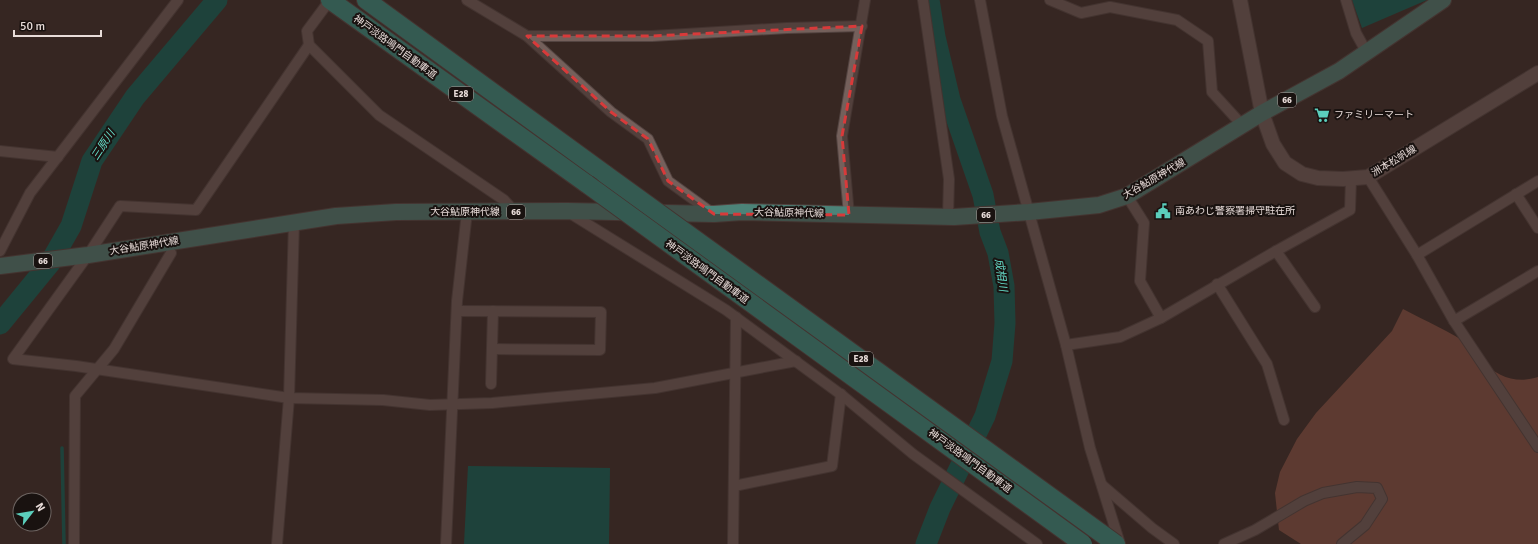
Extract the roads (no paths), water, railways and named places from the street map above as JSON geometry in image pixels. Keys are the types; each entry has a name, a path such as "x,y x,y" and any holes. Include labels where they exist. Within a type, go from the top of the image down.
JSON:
{"highway":[{"name":"神戸淡路鳴門自動車道","path":"366,0 1116,544"},
{"name":"神戸淡路鳴門自動車道","path":"331,1 587,184 1083,544"}],"main road":[{"name":"洲本松帆線","path":"1240,0 1262,114 1273,144 1285,163 1302,174 1318,178 1368,178 1538,73"},
{"name":"大谷鮎原神代線","path":"84,255 336,216 396,212 567,211 714,214 742,212 951,217 1024,213 1098,205 1127,196 1262,114 1339,71 1443,0"},
{"name":"66","path":"2,261 84,255"}],"street":[{"path":"2,261 30,193 178,0"},
{"path":"468,0 527,36 611,112 648,140 668,181 714,214"},
{"path":"849,215 842,136 862,26 865,0"},
{"path":"923,0 949,179 951,217"},
{"path":"980,0 1002,116 1024,213 1066,345 1090,448 1120,544"},
{"path":"1050,0 1081,14 1126,5 1177,20 1208,41 1212,92 1243,126"},
{"path":"1346,0 1356,33 1367,52"},
{"path":"331,1 307,31 309,45 379,115 504,200 514,212"},
{"path":"527,36 652,36 787,28 862,26"},
{"path":"309,45 196,210 120,206 84,255 13,359 97,369 289,398 383,400 430,405 492,403 655,388 796,361"},
{"path":"0,151 58,157"},
{"path":"1368,178 1417,255 1454,321 1538,447"},
{"path":"1066,345 1120,338 1161,318 1217,284 1350,210 1351,179"},
{"path":"1417,255 1538,181"},
{"path":"1516,194 1538,228"},
{"path":"1127,196 1144,224 1140,281 1161,318"},
{"path":"567,211 736,317 841,394 926,463 1033,543"},
{"path":"446,544 457,311 467,212"},
{"path":"277,544 289,398 294,222"},
{"path":"1276,251 1315,307"},
{"path":"74,544 75,396 114,349 171,253"},
{"path":"1454,321 1538,271"},
{"path":"1217,284 1267,364 1284,420"},
{"path":"457,311 601,312 600,350 493,349"},
{"path":"491,384 494,311"},
{"path":"733,544 736,317"},
{"path":"734,486 832,466 841,394"},
{"path":"1102,484 1152,528 1174,544"},
{"path":"1224,544 1255,530 1304,501 1323,493 1357,487 1377,488 1382,499 1365,525 1342,544"}],"water":[{"path":"1352,0 1427,0 1362,28"},
{"path":"468,466 610,468 609,544 464,544"}],"waterway":[{"name":"三原川","path":"0,324 50,263 71,226 92,161 135,97 217,0"},
{"name":"成相川","path":"926,544 940,508 985,416 1002,361 1005,323 1004,286 998,253 990,232 983,195 950,100 935,37 929,0"},
{"path":"62,448 64,544"}],"place":[{"name":"ファミリーマート","path":"1322,115"},
{"name":"南あわじ警察署掃守駐在所","path":"1163,211"}]}
